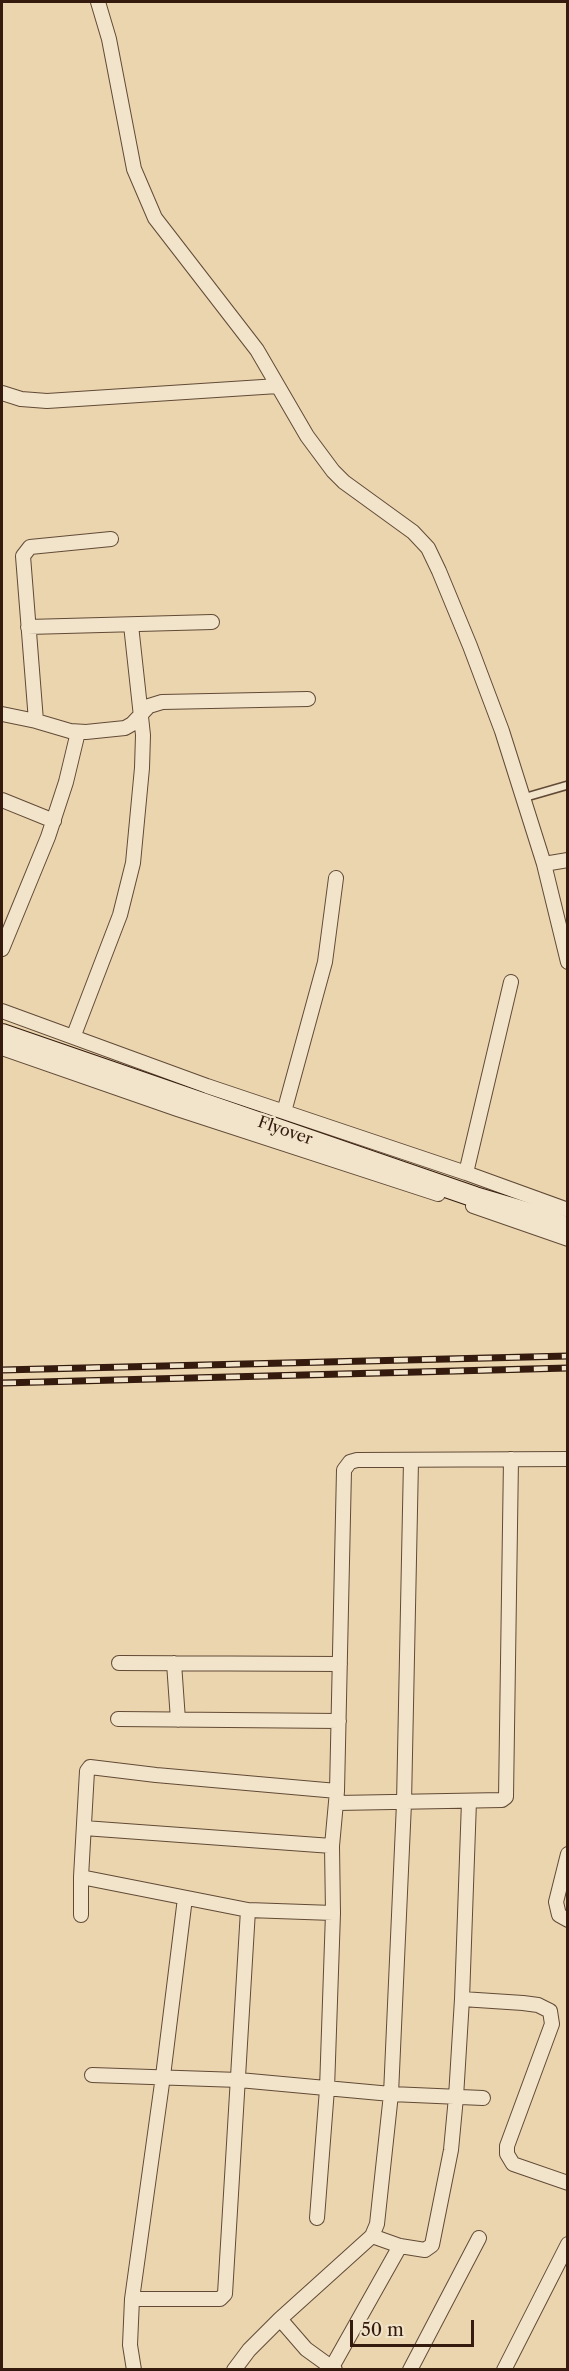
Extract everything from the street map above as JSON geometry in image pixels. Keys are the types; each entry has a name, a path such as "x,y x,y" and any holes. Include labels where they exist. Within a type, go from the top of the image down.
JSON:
{"main road":[{"name":"Flyover","path":"2,1034 476,1197 539,1216 567,1228"}],"street":[{"path":"98,2 108,39 128,144 146,201 170,240 242,329 307,436 333,471 344,482 413,532 428,548 470,646 502,731 544,864 567,962"},
{"path":"2,393 21,399 47,401 278,386"},
{"path":"36,721 22,561 24,552 30,547 111,539"},
{"path":"28,627 212,622"},
{"path":"74,1035 120,915 130,880 142,768 142,712 131,625"},
{"path":"2,714 78,732 125,728 132,724 149,705 162,702 308,699"},
{"path":"2,949 54,821 78,732"},
{"path":"2,800 54,821"},
{"path":"544,864 567,860"},
{"path":"284,1112 325,962 336,878"},
{"path":"466,1173 511,982"},
{"path":"2,1011 74,1035 207,1086 466,1173 567,1210"},
{"path":"2,1048 567,1239"},
{"path":"81,1915 87,1771 94,1767 404,1803 502,1800 507,1795 511,1459"},
{"path":"317,2218 327,2089 333,1913 332,1846 337,1797 344,1470 350,1462 357,1460 567,1459"},
{"path":"234,2370 249,2350 280,2319 372,2236 377,2224 391,2094 404,1803 411,1461"},
{"path":"119,1663 340,1664"},
{"path":"174,1663 178,1720"},
{"path":"118,1719 339,1722"},
{"path":"372,2236 400,2246 425,2250 432,2245 451,2150 456,2097 469,1801"},
{"path":"84,1828 332,1846"},
{"path":"567,1854 556,1902 559,1915 567,1920"},
{"path":"81,1877 249,1910 333,1913"},
{"path":"134,2370 130,2345 132,2299 163,2076 184,1898"},
{"path":"132,2299 220,2299 224,2296 249,1910"},
{"path":"462,1999 523,2003 550,2011 552,2024 507,2146 507,2154 513,2164 567,2183"},
{"path":"92,2075 239,2080 391,2094 483,2098"},
{"path":"410,2370 479,2238"},
{"path":"504,2370 567,2244"},
{"path":"280,2319 306,2349 334,2368 400,2246"}],"lane":[{"path":"523,798 567,785"}],"railway":[{"path":"2,1370 568,1356"},
{"path":"2,1383 568,1368"}]}
